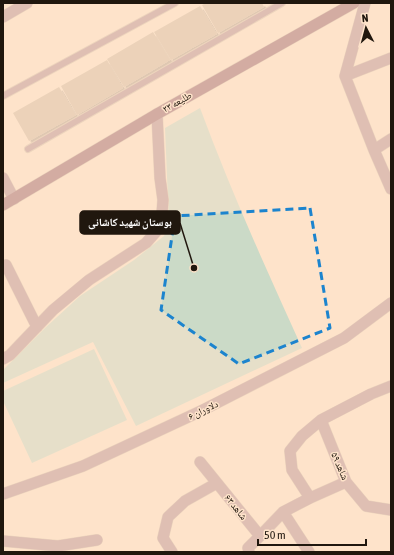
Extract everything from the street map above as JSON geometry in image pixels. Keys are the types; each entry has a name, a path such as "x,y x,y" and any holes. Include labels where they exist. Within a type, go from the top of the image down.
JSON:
{"main road":[{"name":"طلیعه ۲۳","path":"3,205 157,114 354,3"}],"street":[{"path":"3,16 27,3"},
{"path":"365,3 345,76 391,189"},
{"path":"345,76 391,58"},
{"path":"3,359 10,356 52,310 89,280 146,243 161,226 163,200 160,178 157,114"},
{"path":"374,150 391,139"},
{"path":"3,178 14,199"},
{"path":"6,265 36,328"},
{"name":"دلاوران ۶","path":"3,494 83,466 201,411 344,338 391,303"},
{"path":"310,498 292,470 290,451 302,436 321,420 371,394 391,386"},
{"name":"شاهد ۵۹","path":"321,420 346,482 366,506 391,510"},
{"name":"شاهد ۶۳","path":"200,462 260,536"},
{"path":"249,552 248,548 283,512 346,482"},
{"path":"172,552 163,538 168,517 185,501 217,483"},
{"path":"283,512 309,552"},
{"path":"3,541 58,546 97,540"}],"lane":[{"path":"3,96 175,3"},
{"path":"28,149 282,3"}],"highlighted area":[{"path":"310,208 330,328 239,364 161,310 175,216"}],"green space":[{"path":"200,108 236,199 302,348 136,426 93,342 3,383 3,370 46,327 80,296 134,260 164,236 169,225 165,128"},
{"path":"94,349 127,420 32,463 3,401 3,391"}],"building":[{"path":"206,3 262,3 264,7 218,33 202,5"},
{"path":"200,6 217,34 171,60 154,32"},
{"path":"153,32 170,60 124,87 107,59"},
{"path":"107,60 123,88 77,115 61,86"},
{"path":"59,87 76,115 29,141 13,113"}],"place":[{"name":"بوستان شهید کاشانی","path":"194,268"}]}
